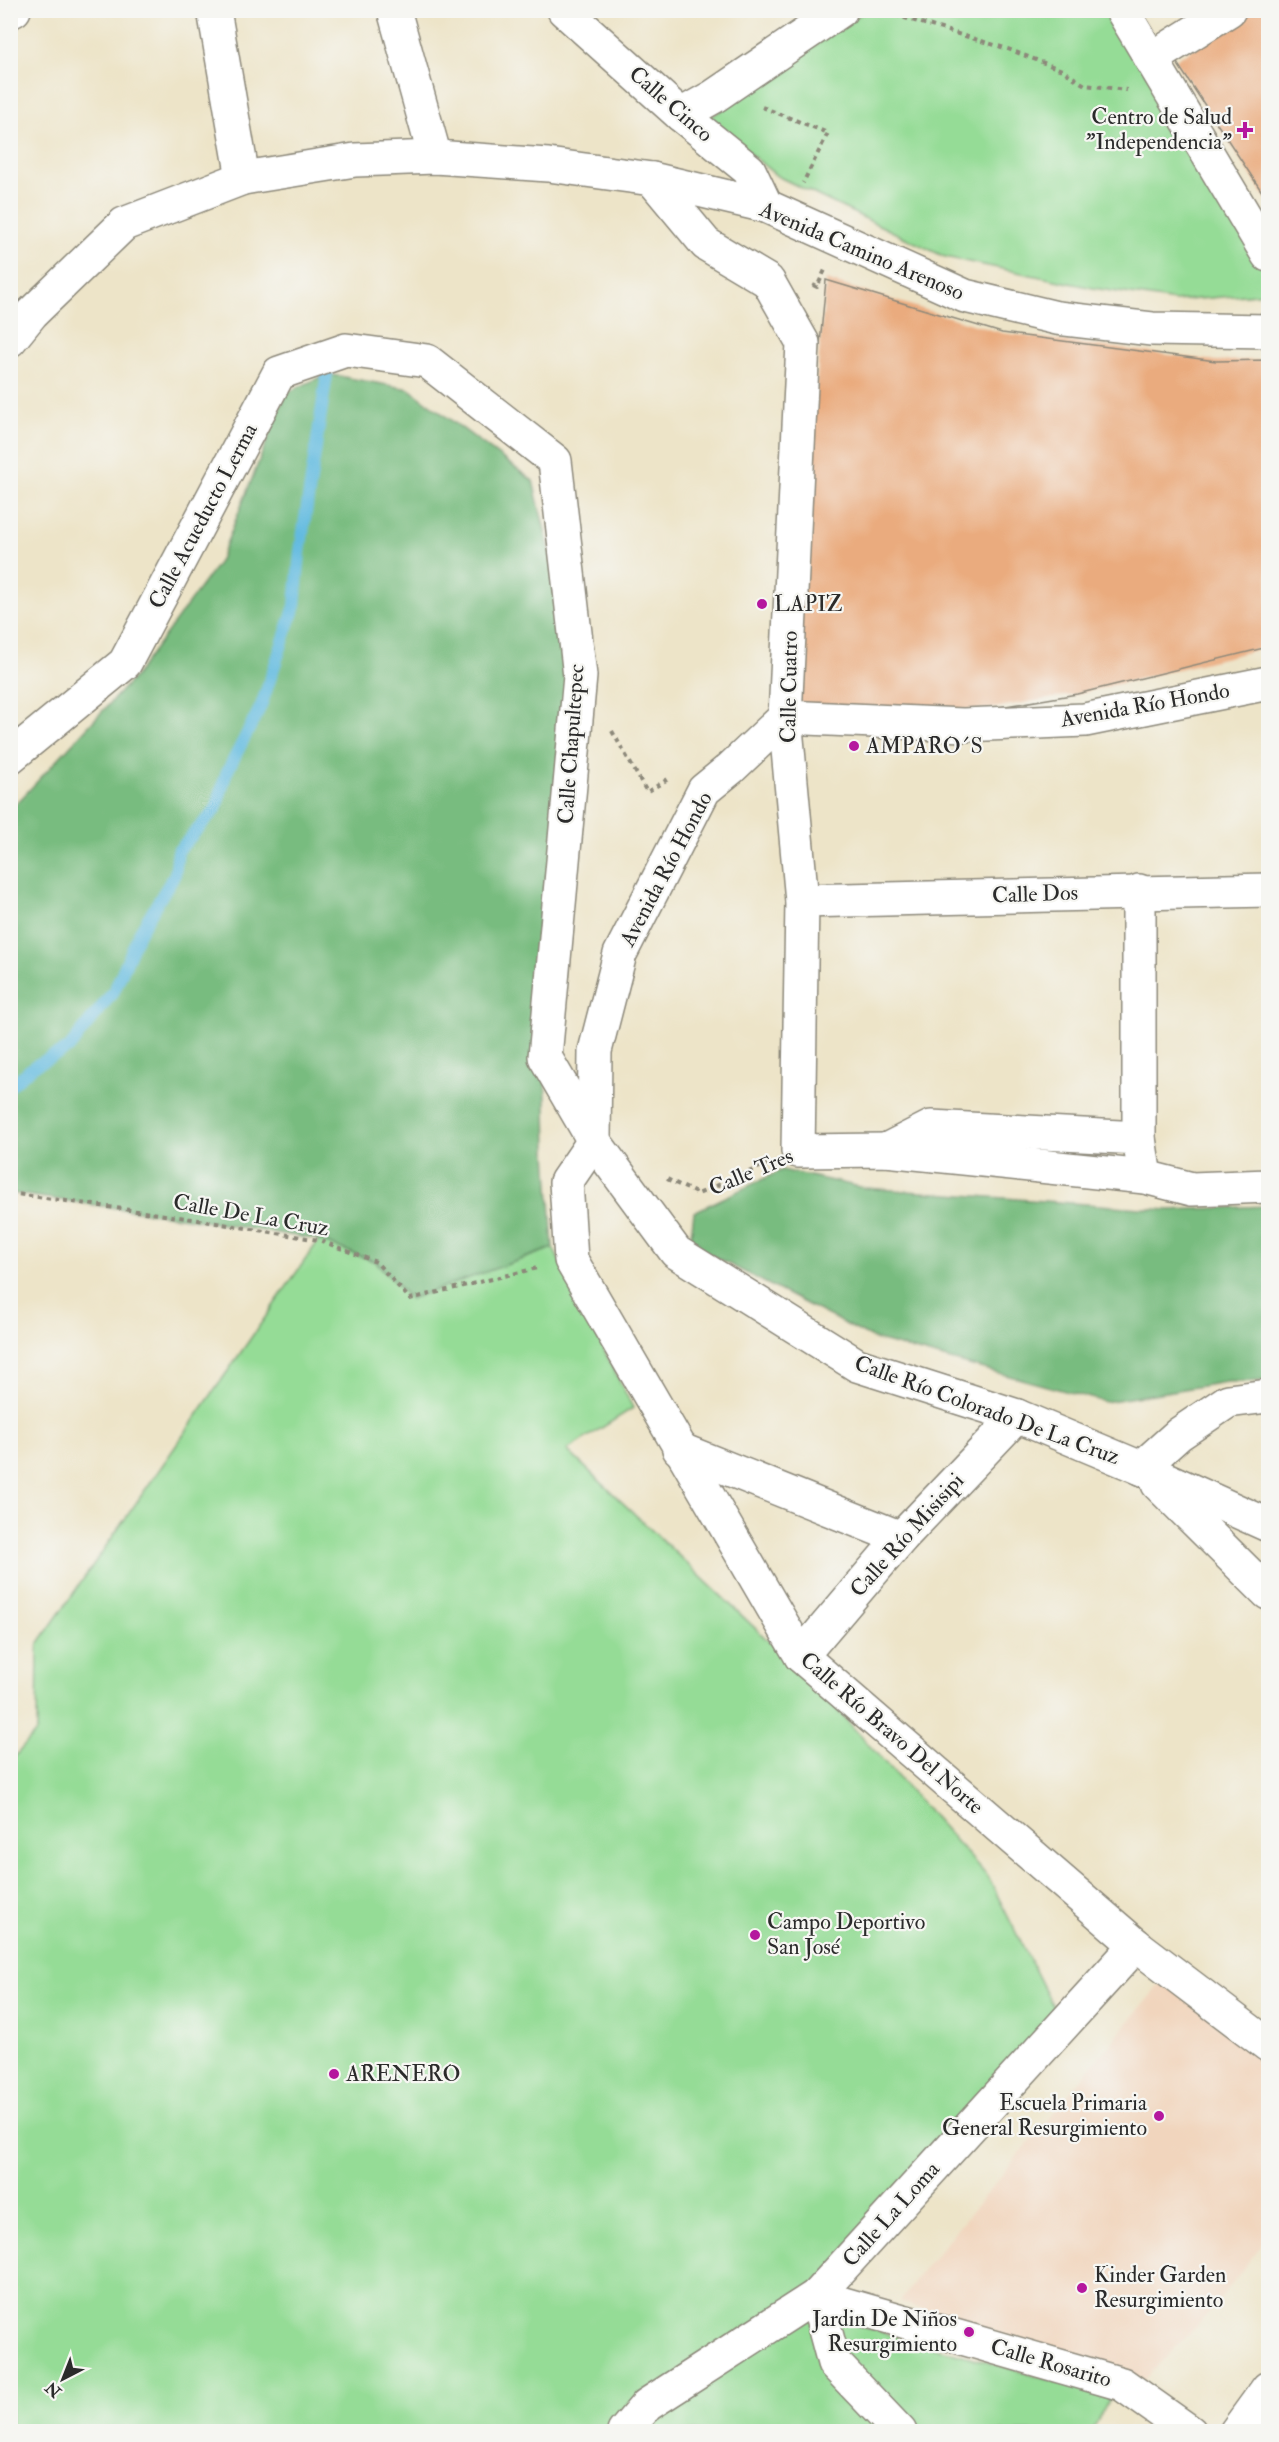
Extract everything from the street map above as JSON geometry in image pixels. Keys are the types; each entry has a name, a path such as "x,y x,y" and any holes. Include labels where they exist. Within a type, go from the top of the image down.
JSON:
{"street":[{"path":"214,10 243,178"},
{"path":"394,10 435,157"},
{"name":"Calle Cinco","path":"564,10 681,115 749,170 766,207"},
{"path":"681,115 721,92 841,10"},
{"path":"1122,10 1269,255"},
{"path":"1151,59 1229,10"},
{"name":"Avenida Camino Arenoso","path":"10,340 32,313 124,224 243,178 355,160 435,157 548,165 652,179 766,207 965,296 1057,318 1152,329 1269,331"},
{"name":"Calle Cuatro","path":"652,179 706,244 768,281 803,343 785,717 802,901 798,1151"},
{"name":"Calle Acueducto Lerma","path":"11,754 125,663 279,373 346,350 427,361"},
{"name":"Calle Chapultepec","path":"427,361 555,461 580,676 545,1057 594,1141"},
{"name":"Avenida Río Hondo","path":"594,1141 595,1052 620,954 704,790 785,717 963,725 1085,720 1269,683"},
{"name":"Calle Dos","path":"802,901 1139,891 1269,890"},
{"path":"1139,891 1139,1138 1145,1177"},
{"name":"Calle Tres","path":"886,1150 931,1127 1139,1138"},
{"name":"Calle Río Bravo Del Norte","path":"594,1141 566,1182 571,1260 801,1656 1136,1945 1269,2045"},
{"name":"Calle Río Colorado De La Cruz","path":"594,1141 676,1252 857,1365 1017,1416 1141,1468 1269,1593"},
{"name":"Calle Tres","path":"798,1151 886,1150 1145,1177 1192,1189 1269,1186"},
{"path":"1269,1396 1228,1401 1179,1434 1141,1468 1269,1525"},
{"name":"Calle Río Misisipi","path":"801,1656 901,1538 1017,1416"},
{"path":"679,1449 901,1538"},
{"name":"Calle La Loma","path":"624,2432 646,2405 816,2296 1136,1945"},
{"path":"816,2296 834,2363 900,2432"},
{"name":"Calle Rosarito","path":"816,2296 1122,2384 1190,2432"},
{"path":"1236,2432 1269,2388"}],"path":[{"path":"879,10 1008,49 1062,70 1085,85 1173,95"},
{"path":"721,92 828,133 803,184"},
{"path":"608,724 647,792 676,774"},
{"name":"Calle Tres","path":"657,1173 698,1194 798,1151"},
{"name":"Calle De La Cruz","path":"10,1193 319,1240 376,1262 410,1299 571,1260"}],"shaded area":[{"name":"Escuela Primaria General Resurgimiento","path":"1170,1972 1268,2052 1268,2236 1214,2307 1144,2381 900,2302 919,2275"}],"green space":[{"path":"865,11 1107,11 1268,255 1268,293 1175,301 1093,288 945,257 777,176 708,119"},
{"path":"327,374 409,389 533,481 580,676 545,1057 547,1153 553,1248 410,1299 376,1262 319,1240 11,1193 11,807 135,676 219,562 286,393"},
{"path":"782,1170 865,1188 1168,1210 1268,1206 1268,1381 1226,1382 1105,1402 874,1339 690,1244 694,1212"},
{"path":"319,1240 376,1262 410,1299 553,1248 633,1408 567,1450 812,1682 988,1877 1058,2016 806,2302 845,2322 1111,2397 1091,2432 11,2432 10,1762 37,1731 38,1644"}],"building":[{"name":"Centro de Salud \"Independencia\"","path":"1254,10 1268,10 1268,201 1175,60"},
{"path":"826,280 1002,333 1216,361 1268,360 1268,647 1077,694 988,709 785,717"}],"waterway":[{"path":"10,1086 34,1066 69,1048 114,991 139,933 175,874 178,851 216,809 226,774 261,706 295,606 300,552 327,374"}],"place":[{"name":"Centro de Salud \"Independencia\"","path":"1245,130"},
{"name":"LAPIZ","path":"762,604"},
{"name":"AMPARO´S","path":"854,746"},
{"name":"Campo Deportivo San José","path":"755,1935"},
{"name":"ARENERO","path":"334,2074"},
{"name":"Escuela Primaria General Resurgimiento","path":"1159,2116"},
{"name":"Kinder Garden Resurgimiento","path":"1082,2288"},
{"name":"Jardin De Niños Resurgimiento","path":"969,2332"}]}
